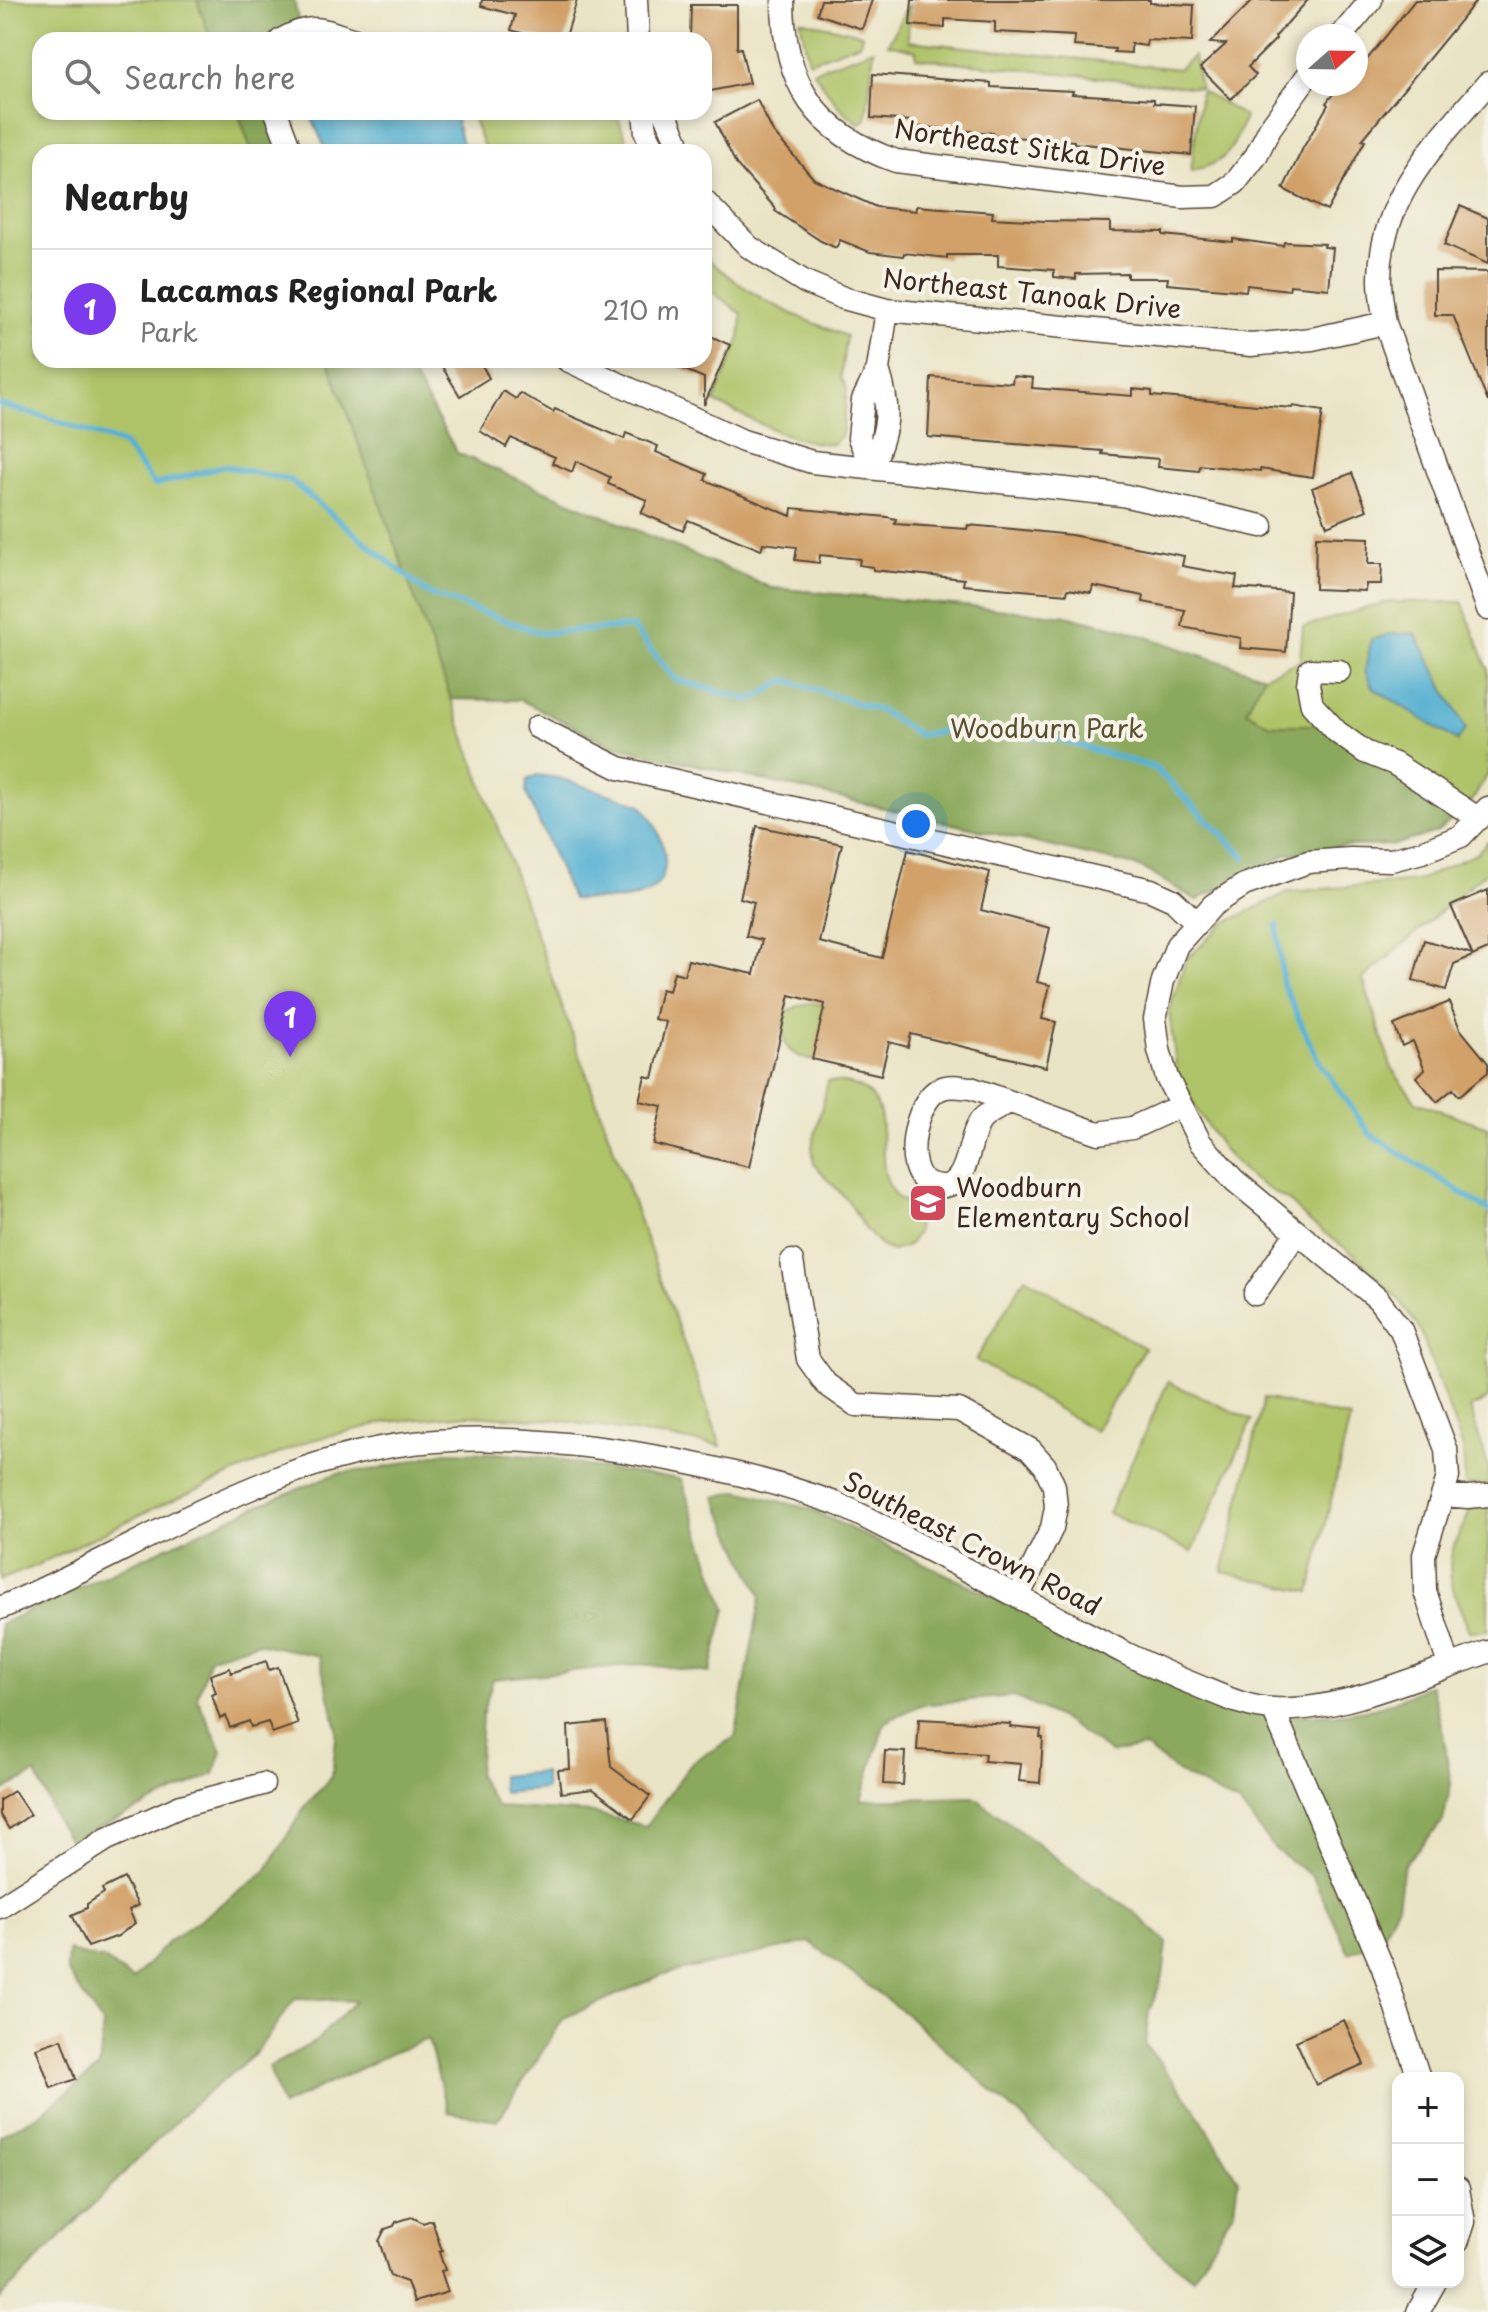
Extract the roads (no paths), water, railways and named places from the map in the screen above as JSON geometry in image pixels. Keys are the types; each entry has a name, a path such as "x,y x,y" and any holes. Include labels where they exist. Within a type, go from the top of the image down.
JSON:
{"street":[{"path":"636,0 638,32"},
{"name":"Northeast Sitka Drive","path":"783,0 786,47 793,71 813,108 841,136 866,151 896,161 1183,197 1215,196 1235,183 1249,165 1296,92"},
{"path":"1351,24 1371,0"},
{"path":"294,32 312,27 329,32"},
{"path":"1488,83 1422,160 1395,204 1384,241 1380,280 1385,323 1488,609"},
{"path":"280,120 291,144"},
{"path":"645,120 646,133 652,144"},
{"path":"668,120 676,144"},
{"name":"Northeast Tanoak Drive","path":"712,209 749,247 805,282 843,298 887,310 1251,345 1312,339 1385,323"},
{"path":"872,468 885,434 888,402 878,369 887,310"},
{"path":"584,368 743,441 812,462 1122,495 1262,526"},
{"path":"1339,671 1310,670 1308,684 1312,705 1337,732 1365,752 1395,764 1484,813 1461,836 1422,852 1391,860 1308,862 1244,885 1213,905 1177,945 1163,981 1155,1019 1167,1078 1200,1142 1234,1180 1378,1299 1401,1330 1446,1449 1448,1477 1424,1555 1425,1591 1449,1665"},
{"path":"537,727 619,768 1151,890 1173,900 1196,922"},
{"path":"1009,1102 983,1118 973,1134 965,1167 955,1181 947,1185 930,1184 917,1173 912,1157 922,1108 928,1096 939,1089 951,1086 971,1088 1098,1133 1132,1128 1180,1106"},
{"path":"1255,1294 1297,1232"},
{"path":"792,1261 808,1359 826,1384 856,1405 959,1410 1031,1450 1045,1466 1054,1486 1056,1507 1052,1528 1018,1597"},
{"name":"Southeast Crown Road","path":"0,1608 54,1585 255,1485 356,1452 400,1444 468,1440 608,1450 695,1464 838,1504 1151,1667 1247,1705 1273,1709 1342,1701 1488,1652"},
{"path":"1443,1495 1488,1495"},
{"path":"1273,1709 1383,1968 1417,2072"},
{"path":"0,1907 107,1839 181,1806 263,1784"},
{"path":"1418,2312 1432,2288"}],"water":[{"path":"313,120 456,120 462,144 323,144"},
{"path":"1415,633 1466,729 1457,741 1372,687 1365,670 1371,640 1390,634"},
{"path":"537,775 559,778 640,804 655,826 664,852 662,877 655,887 627,899 572,899 526,792 527,780"},
{"path":"544,1772 546,1789 503,1793 501,1776"}],"waterway":[{"path":"0,405 123,444 155,485 224,466 290,480 427,593 541,633 632,627 676,680 752,700 786,680 881,711 919,735 960,728 1057,739 1155,768 1245,857"},
{"path":"1277,925 1283,984 1318,1060 1370,1134 1488,1210"}],"place":[{"name":"Lacamas Regional Park","path":"290,1057"},
{"name":"Woodburn Elementary School","path":"928,1203"}],"park label":[{"name":"Woodburn Park","path":"1047,729"}]}
